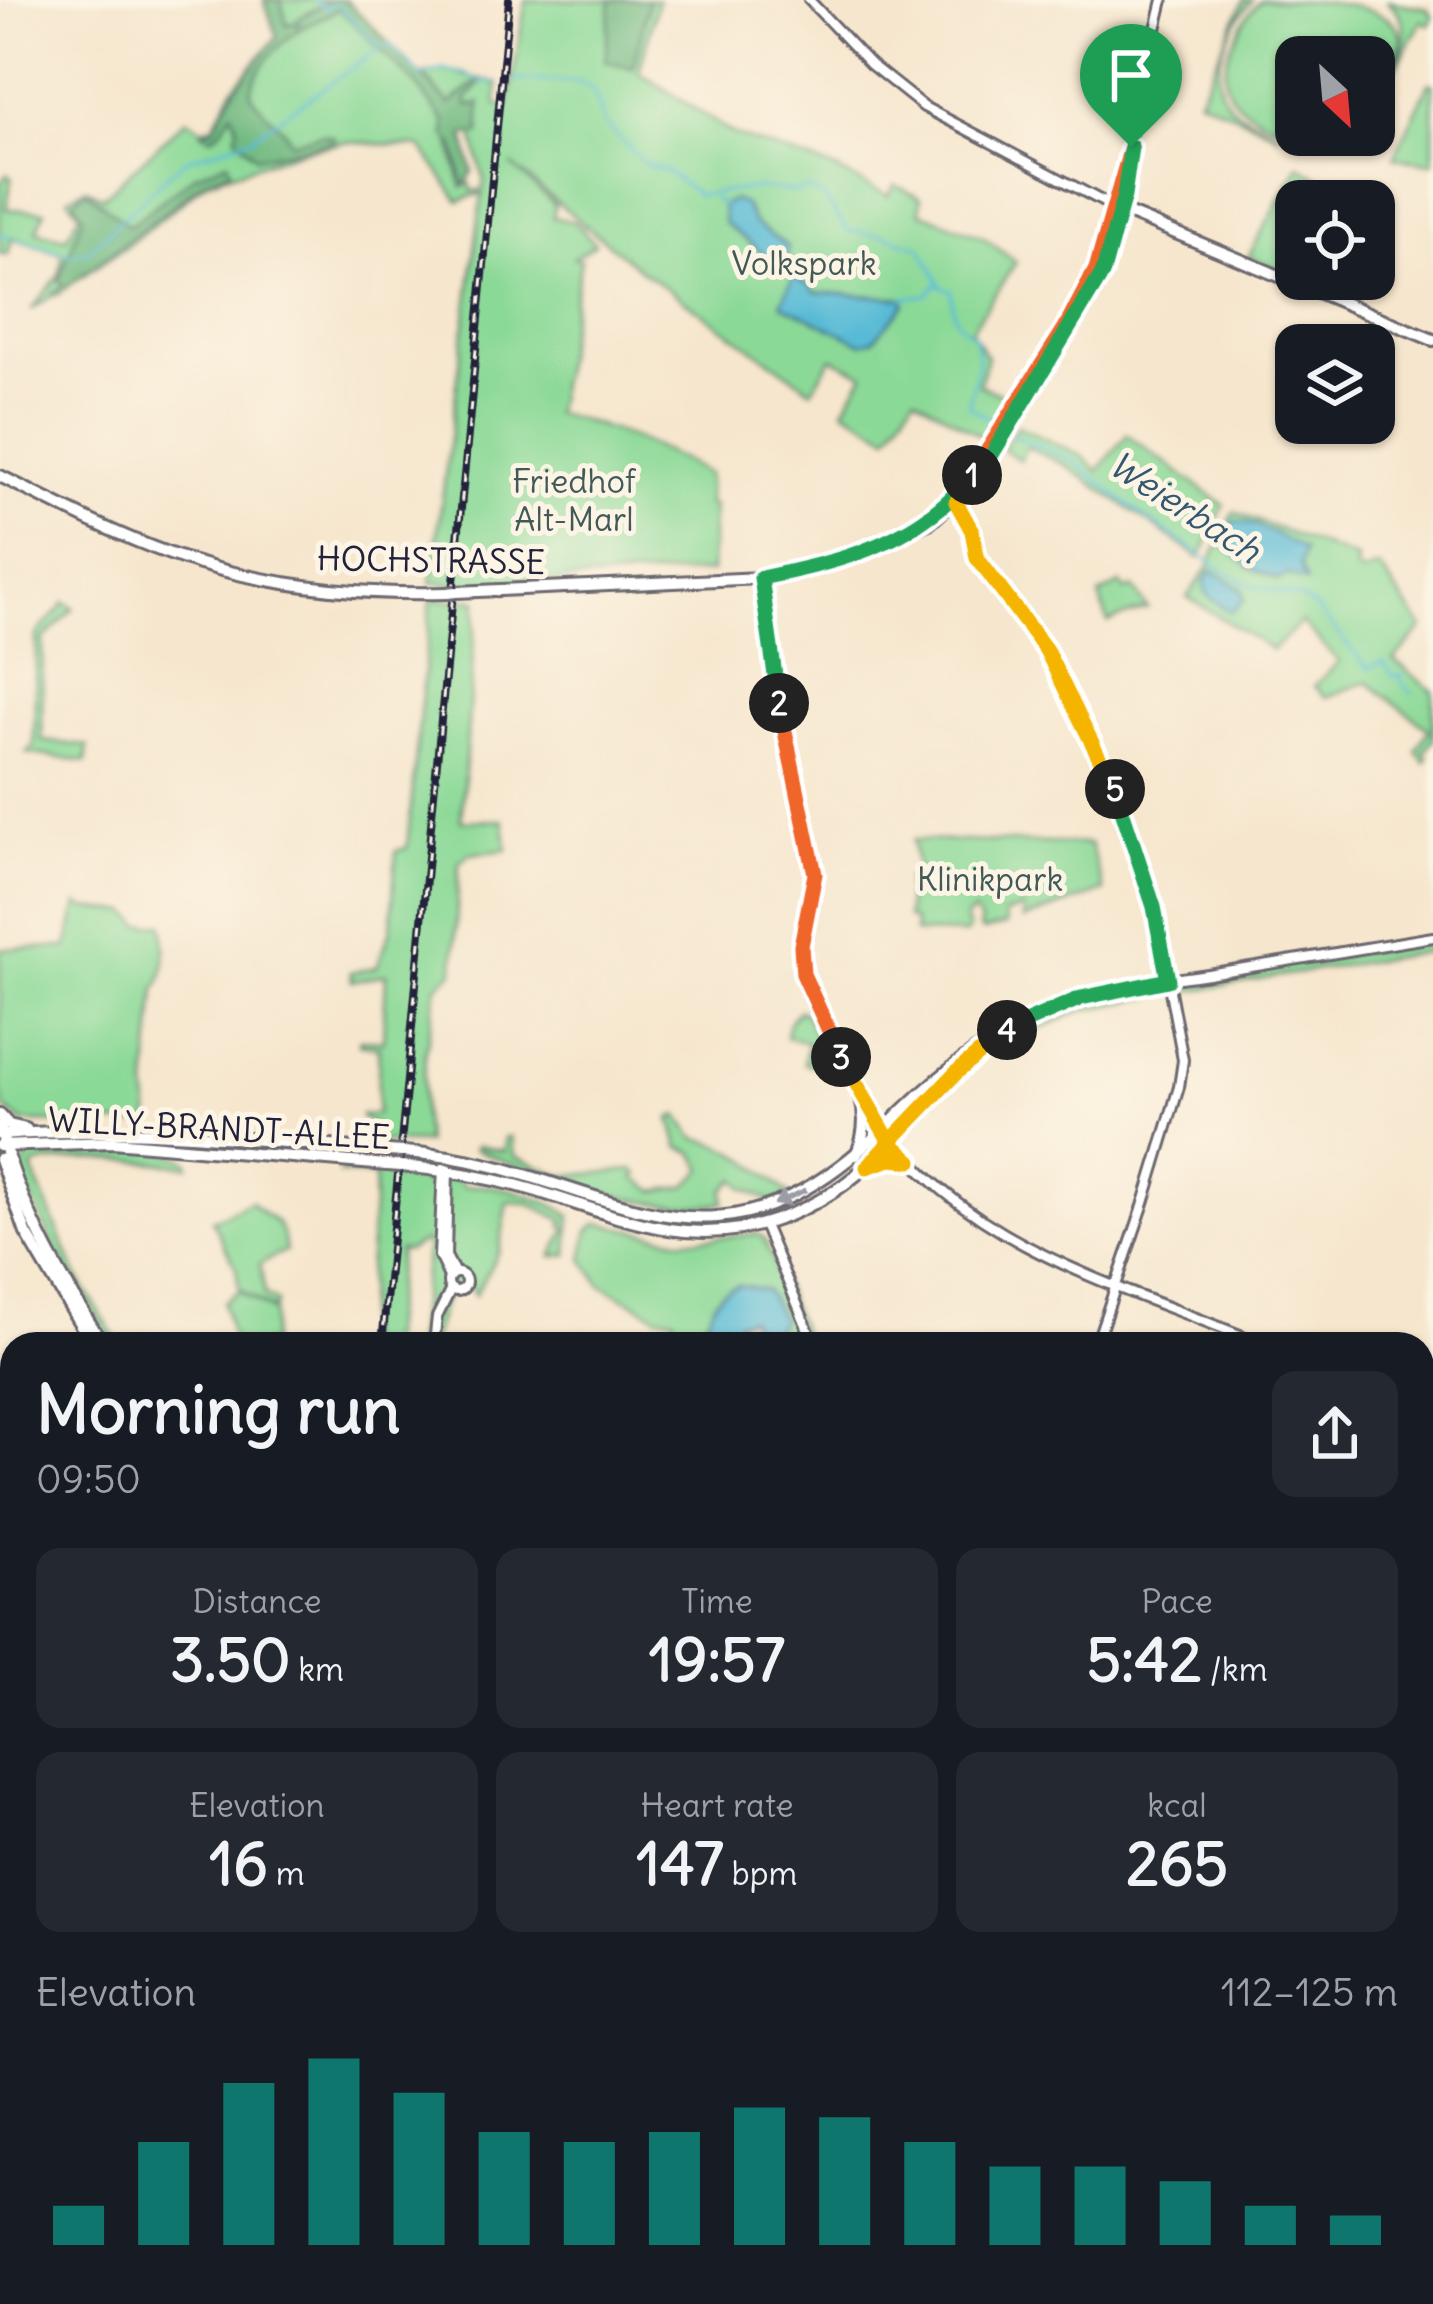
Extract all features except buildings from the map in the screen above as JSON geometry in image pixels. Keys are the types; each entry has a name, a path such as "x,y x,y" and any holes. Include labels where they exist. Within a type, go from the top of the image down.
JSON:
{"main road":[{"path":"808,0 870,64 924,107 1141,220 1433,340"},
{"path":"954,500 1065,328 1096,269 1117,209 1163,0"},
{"path":"954,500 995,452 1088,301 1115,236 1117,209"},
{"path":"1115,236 1126,224 1141,220"},
{"name":"HOCHSTRASSE","path":"0,476 152,547 232,572 336,590 451,593 761,578 814,567 911,532 954,500"},
{"path":"954,500 972,531 977,558 1046,650 1118,795 1154,907 1168,980 1183,1072 1100,1332"},
{"path":"761,578 772,675 814,861 814,887 801,946 803,974 811,998 882,1130 963,1208 1010,1240 1232,1332"},
{"path":"882,1130 938,1074 999,1034 1065,1003 1168,980 1433,938"},
{"path":"890,1142 999,1034"},
{"path":"867,1106 899,1112"},
{"path":"856,1155 867,1127 867,1106"},
{"path":"0,1115 20,1129 60,1130"},
{"name":"WILLY-BRANDT-ALLEE","path":"1,1138 60,1130 163,1132 448,1156 507,1168 671,1219 776,1204 826,1179 882,1130"},
{"path":"1,1138 56,1271 95,1332"},
{"name":"WILLY-BRANDT-ALLEE","path":"1,1138 113,1142 419,1168 472,1176 667,1229 718,1231 764,1225 824,1199 867,1167 890,1142"},
{"path":"18,1186 15,1165 19,1155 41,1143"},
{"path":"435,1332 437,1317 452,1289 442,1171 448,1156"},
{"path":"867,1167 891,1159 911,1161"},
{"path":"0,1160 26,1233 85,1332"},
{"path":"419,1168 444,1196"},
{"path":"444,1196 472,1176"},
{"path":"764,1225 809,1332"},
{"path":"452,1275 464,1276 465,1284 460,1290 452,1289"}],"green space":[{"path":"264,0 330,0 298,19 302,28 339,8 427,95 445,123 463,187 470,183 479,194 459,201 421,147 345,142 299,151 208,181 127,246 31,310 59,275 63,254 12,238 8,255 0,254 0,185 7,174 12,178 6,209 45,211 37,231 66,238 80,213 68,198 86,188 103,197 187,119 203,129 213,126 233,88 277,37"},
{"path":"264,0 281,0 287,25 294,22 299,30 268,58 251,95 291,142 323,134 334,137 334,142 256,157 236,136 232,112 211,137 202,132 213,128 236,87 277,37"},
{"path":"330,0 346,0 450,104 479,80 466,100 468,106 480,103 480,134 464,135 473,172 463,187 445,122 417,86 339,9 303,28 297,20"},
{"path":"526,0 611,0 633,67 649,0 658,0 639,72 736,136 832,168 888,196 895,185 921,198 920,212 983,237 1016,262 971,330 987,357 979,385 1013,399 987,440 915,396 889,436 844,409 864,374 832,358 812,390 642,271 511,165 555,205 553,217 575,222 595,244 574,258 581,260 554,413 633,438 708,474 708,505 713,506 711,572 485,585 431,583 484,180 473,134 479,134 478,104 468,106 465,100 480,81 450,105 423,74 447,70 498,84 497,105 508,107"},
{"path":"611,0 649,0 633,68 605,61"},
{"path":"1244,0 1252,0 1222,51 1219,79 1222,93 1235,110 1275,133 1199,98"},
{"path":"1261,0 1369,10 1398,29 1400,43 1395,57 1395,36 1275,36 1275,125 1236,102 1225,77 1226,60"},
{"path":"1386,0 1427,9 1433,17 1430,25 1422,21 1395,69 1404,37 1398,12"},
{"path":"1429,83 1433,85 1433,163 1395,155"},
{"path":"228,161 231,170 206,180 57,295 52,293 63,285 59,280 83,216 74,201 86,190 129,226 195,175"},
{"path":"1299,165 1322,180 1291,180"},
{"path":"1275,208 1275,267 1248,257"},
{"path":"1017,426 1082,456 1098,471 1127,435 1224,505 1200,558 1064,464 1027,447 1020,460 1002,449"},
{"path":"1234,512 1357,559 1356,570 1363,573 1379,567 1423,628 1394,660 1433,691 1433,741 1424,752 1425,762 1416,751 1429,729 1367,682 1326,697 1314,686 1339,662 1301,622 1272,650 1187,597 1208,568"},
{"path":"1121,584 1126,591 1133,588 1148,608 1108,622 1099,595"},
{"path":"431,600 477,600 461,821 504,820 507,850 469,854 459,863 454,971 437,986 425,1057 422,1112 426,1143 372,1142 372,1123 361,1115 377,1114 379,1047 359,1044 360,1039 383,1041 386,974 352,981 351,972 377,967 391,929 396,851 407,848"},
{"path":"64,602 74,608 43,640 42,741 88,746 86,762 27,753 34,746 36,637"},
{"name":"Klinikpark","path":"913,840 1090,844 1104,891 1023,920 1023,908 1004,914 1006,925 983,931 974,912 965,919 966,934 915,933 914,921 907,918 907,879 917,876"},
{"path":"78,904 128,912 141,925 163,924 164,966 156,989 147,1085 150,1124 23,1122 5,1109 0,1088 0,949 67,947"},
{"path":"1433,941 1433,951 1176,993 1174,985 1200,978"},
{"path":"1159,984 1161,995 1081,1011 976,1056 1063,1009"},
{"path":"798,1011 805,1013 828,1061 825,1068 804,1063 808,1043 786,1037"},
{"path":"678,1115 695,1138 734,1152 789,1194 771,1202 736,1179 724,1189 724,1202 668,1205 563,1181 474,1149 504,1151 505,1138 511,1137 514,1156 563,1176 634,1170 639,1174 635,1178 656,1191 685,1187 704,1169 693,1152 679,1147 671,1118"},
{"path":"147,1150 188,1161 189,1166 73,1160 32,1169 78,1278 112,1332 105,1332 57,1254 20,1170 31,1152"},
{"path":"347,1167 416,1175 424,1182 457,1178 464,1187 505,1188 534,1197 571,1216 568,1255 552,1256 567,1229 562,1226 564,1221 528,1203 508,1202 499,1251 475,1295 468,1286 447,1291 435,1332 417,1332 424,1241 407,1251 399,1250 390,1332 364,1332 375,1176 340,1173"},
{"path":"251,1201 277,1223 286,1251 260,1264 265,1295 277,1302 274,1310 239,1289 236,1268 212,1220"},
{"path":"598,1223 683,1240 757,1234 764,1238 802,1332 774,1332 782,1319 766,1290 736,1285 704,1322 701,1332 672,1332 674,1317 658,1316 601,1285 583,1259 589,1230"},
{"path":"238,1291 274,1312 272,1332 230,1332 223,1302"}],"water":[{"path":"734,200 745,205 754,223 787,246 794,268 790,274 724,223 722,205"},
{"path":"795,273 815,292 903,298 905,304 873,340 861,343 781,304"},
{"path":"1235,521 1256,525 1304,550 1300,566 1307,582 1287,575 1278,580 1248,566 1222,544"},
{"path":"1212,570 1242,589 1244,600 1231,612 1205,589"},
{"path":"741,1285 766,1290 782,1319 774,1332 746,1332 750,1318 737,1322 735,1332 702,1332 714,1302 729,1288"}],"waterway":[{"path":"314,0 325,8 335,4"},
{"name":"Weierbach","path":"175,169 185,160 251,138 381,48 339,7"},
{"name":"Weierbach","path":"387,43 403,57"},
{"name":"Weierbach","path":"407,61 422,76 442,70 463,73"},
{"name":"Weierbach","path":"467,74 496,83"},
{"name":"Weierbach","path":"516,80 580,82 593,90 606,125 645,164 666,171 698,195 757,188 808,189 824,198 848,231 920,247 942,287 951,290 958,322 974,335 978,363 969,406 996,423"},
{"name":"Weierbach","path":"67,254 87,252 172,171"},
{"path":"713,198 722,205"},
{"name":"Weierbach","path":"0,235 12,237"},
{"name":"Weierbach","path":"18,239 63,253"},
{"path":"903,298 927,295 936,284 941,286"},
{"name":"Weierbach","path":"1013,435 1072,460 1144,517 1231,575 1301,598 1317,609 1368,668 1384,662 1394,677 1402,675 1402,684 1412,693"}],"railway":[{"path":"383,1332 509,0"}],"route":[{"path":"1131,147 1096,269 1065,328 967,483 911,532 814,567 761,578 772,675 814,861 814,887 801,946 803,974 849,1073 890,1142 867,1167 891,1159 911,1161 890,1142 999,1034 1065,1003 1168,980 1154,907 1118,795 1046,650 977,558 972,531 956,502 995,452 1095,289 1115,236 1131,147"}],"park label":[{"name":"Volkspark","path":"804,263"},
{"name":"Friedhof Alt-Marl","path":"574,500"}]}
